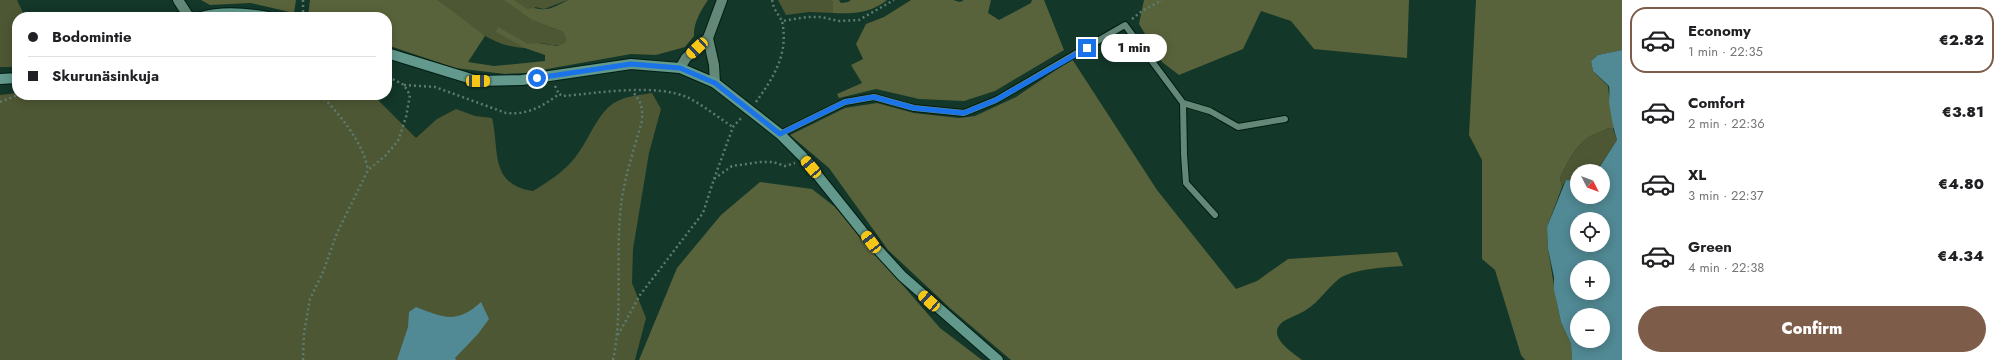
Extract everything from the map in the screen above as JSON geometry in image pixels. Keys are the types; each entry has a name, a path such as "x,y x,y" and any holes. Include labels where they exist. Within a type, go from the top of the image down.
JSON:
{"street":[{"path":"178,0 186,12"},
{"path":"680,68 686,58 708,38 722,0"},
{"path":"708,38 714,65 715,83"},
{"path":"392,55 478,81 522,80 631,64 680,68 715,83 780,134 803,157 835,194 871,242 902,276 998,360"},
{"path":"0,79 12,78"}],"lane":[{"path":"780,134 845,102 874,97 914,108 964,113 996,100 1125,25 1183,103 1186,183 1215,215"},
{"path":"1183,103 1210,111 1238,127 1285,119"}],"path":[{"path":"303,0 303,12"},
{"path":"618,335 640,295 703,213 733,128 750,110 777,71 785,35 782,21 774,8 772,0"},
{"path":"782,21 807,17 821,17 838,21 859,20 894,0"},
{"path":"1125,25 1142,11 1162,0"},
{"path":"392,79 404,85 435,87 506,113 516,114 530,112 545,105 559,94 563,96 620,90 672,93 689,98 733,128"},
{"path":"303,360 304,333 310,299 340,226 368,170 385,156 398,141 406,117 410,95 404,85"},
{"path":"612,360 618,335 619,253 622,198 642,121 643,108 640,100 632,90"},
{"path":"0,102 12,97"},
{"path":"325,100 345,123 366,156 368,170"},
{"path":"714,179 732,166 761,162 773,162 785,166 794,165 803,157"}],"green space":[{"path":"0,0 17,0 23,12 12,12 12,67 0,67"},
{"path":"201,0 296,0 294,12 251,3 210,5"},
{"path":"310,0 438,0 485,36 468,62 494,66 545,61 545,55 525,48 496,32 498,27 528,44 538,43 557,46 564,43 566,40 563,32 534,21 504,0 514,0 527,9 547,9 568,0 708,0 696,22 694,36 685,47 656,55 631,54 525,73 505,74 455,68 392,47 392,12 309,12"},
{"path":"438,0 568,0 544,9 535,7 534,21 563,32 566,40 557,46 538,43 525,48 510,46 477,31"},
{"path":"778,0 831,0 833,1 833,13 809,12 786,15"},
{"path":"831,0 839,0 841,3 851,0 887,0 875,8 862,12 833,13 833,2"},
{"path":"911,0 953,0 960,2 964,0 991,0 988,13 999,20 1031,3 1032,0 1044,0 1064,50 995,91 964,101 919,99 876,89 839,98 837,94 862,83 851,65 863,59 856,44 866,24 884,17"},
{"path":"1144,0 1409,0 1407,58 1314,49 1291,21 1261,11 1243,49 1179,75 1162,62 1139,24"},
{"path":"1476,0 1622,0 1622,50 1598,55 1591,61 1593,71 1608,86 1610,104 1615,125 1613,129 1608,128 1589,137 1582,142 1575,151 1560,178 1562,187 1547,227 1548,249 1557,304 1561,322 1570,342 1572,360 1525,360 1521,355 1495,270 1482,259 1482,160 1469,135"},
{"path":"1072,59 1157,190 1236,289 1257,281 1288,259 1397,252 1403,266 1370,269 1353,272 1346,275 1340,278 1311,307 1284,321 1279,326 1277,332 1278,337 1287,348 1302,360 1011,360 951,309 888,250 829,168 790,135 845,108 877,103 914,113 959,118 975,116 1016,97"},
{"path":"652,93 661,109 649,153 633,249 632,283 646,318 635,360 0,360 0,95 12,94 12,100 378,100 416,138 437,119 456,109 475,116 492,118 499,165 503,174 509,181 519,187 533,191 552,179 569,164 583,146 608,107 623,99"},
{"path":"1608,128 1613,129 1617,140 1601,164 1570,164 1570,180 1566,180 1562,187 1560,178 1575,151 1582,142 1589,137"},
{"path":"760,182 812,189 835,207 940,328 982,360 639,360 677,268 721,215"}],"water":[{"path":"1622,50 1622,360 1572,360 1571,348 1610,348 1610,308 1570,308 1570,342 1561,322 1554,290 1554,277 1548,249 1547,227 1566,180 1570,180 1570,204 1610,204 1610,164 1602,164 1617,140 1609,102 1609,86 1593,71 1591,61 1598,55"},
{"path":"481,302 489,319 478,334 455,358 456,360 397,360 408,327 409,312 416,307 435,314 450,317 465,314"}],"route":[{"path":"537,78 631,64 680,68 715,83 780,134 845,102 874,97 914,108 964,113 996,100 1087,48"}]}
